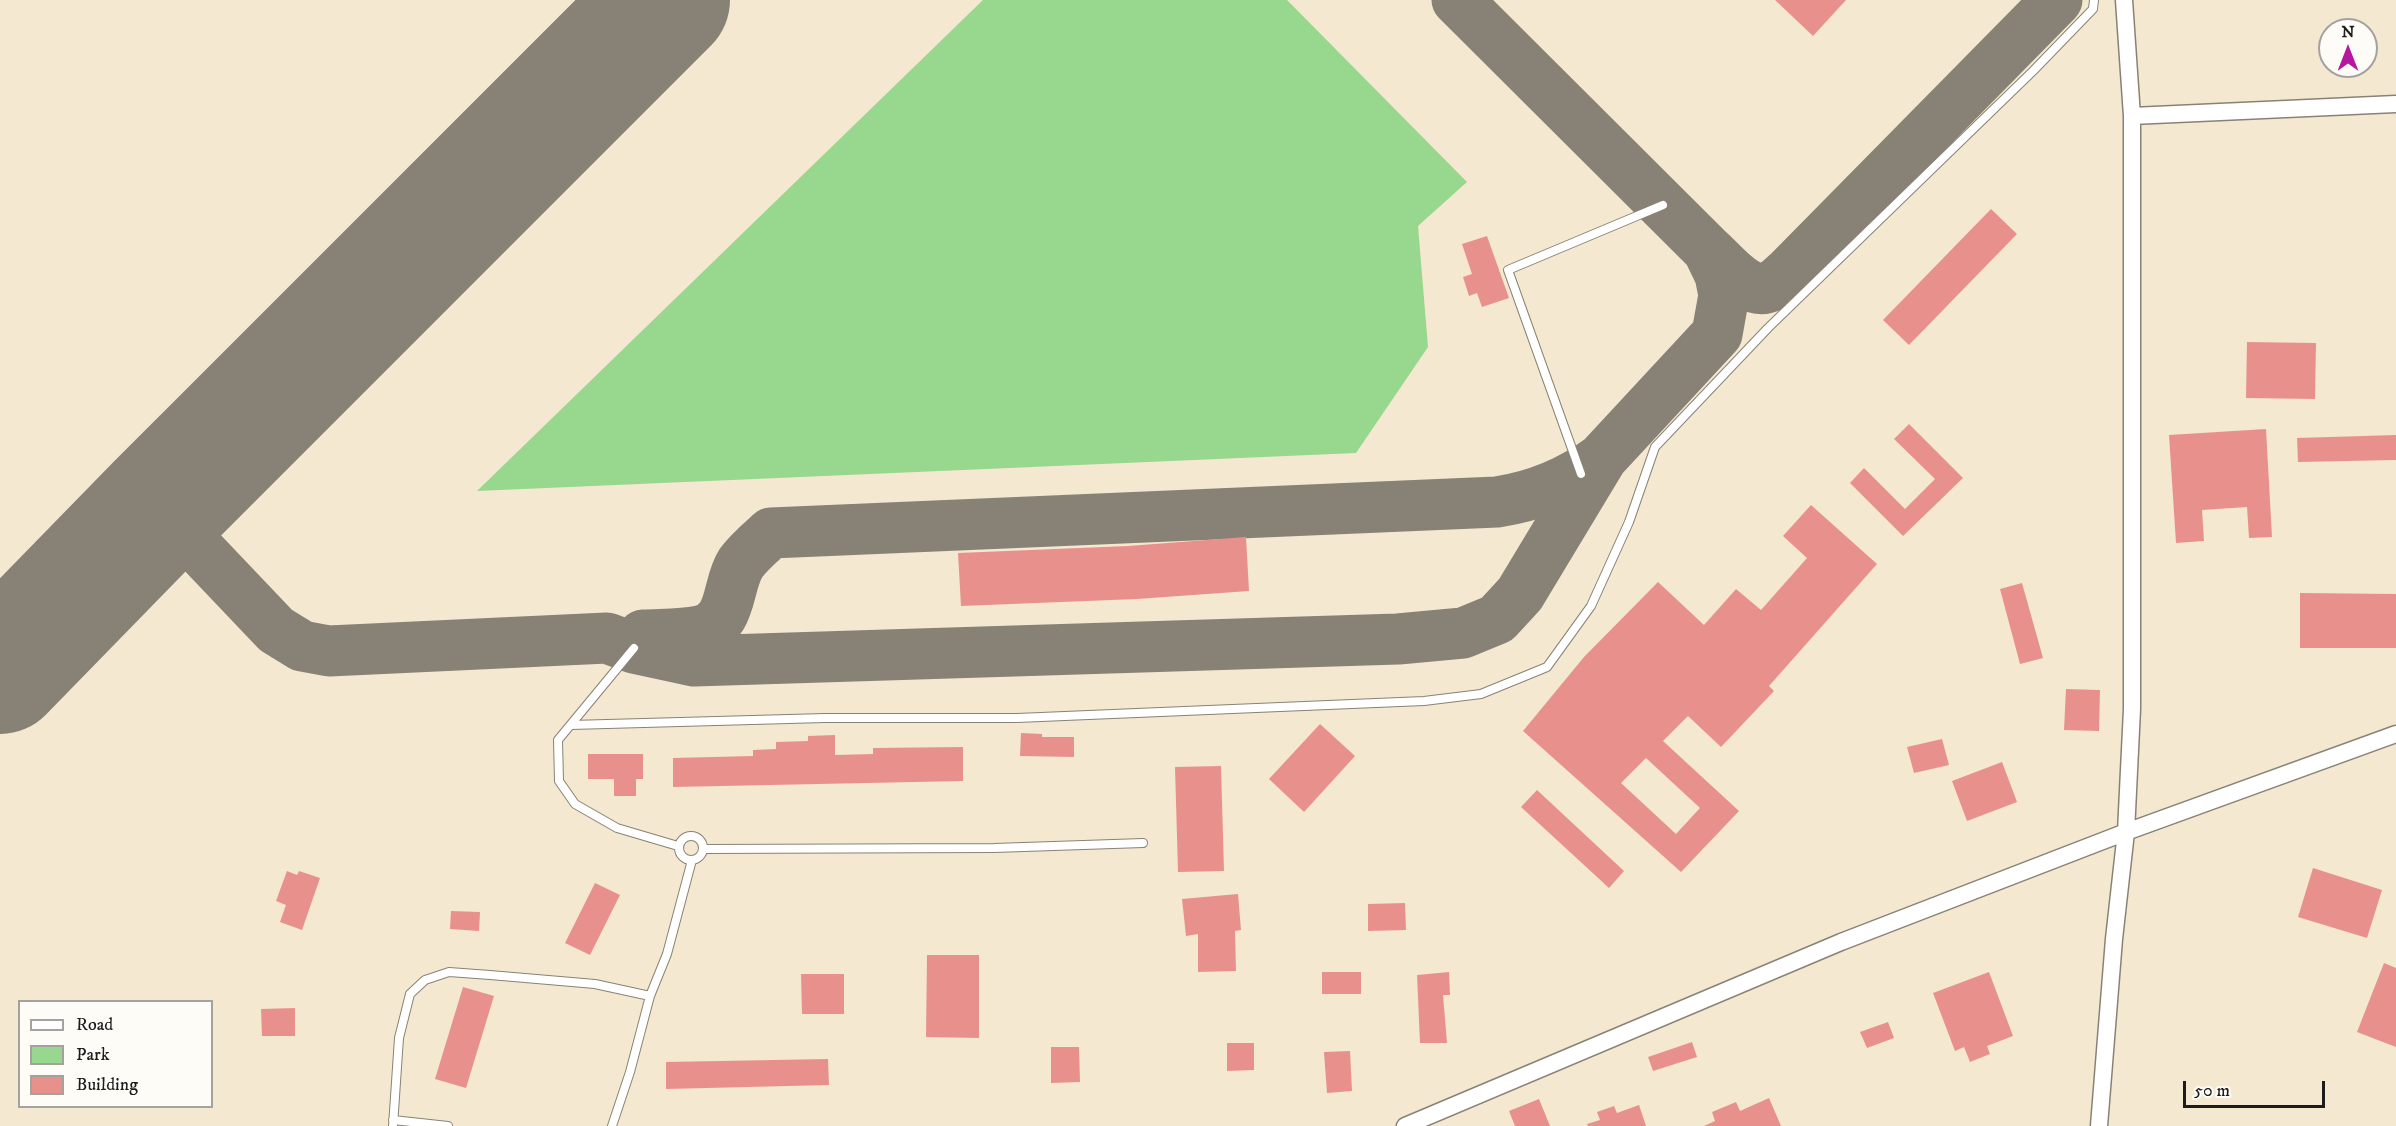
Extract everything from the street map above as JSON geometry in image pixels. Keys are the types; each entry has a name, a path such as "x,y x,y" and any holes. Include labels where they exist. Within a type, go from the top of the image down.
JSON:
{"street":[{"path":"2099,1126 2126,832 2132,698 2132,116 2124,0"},
{"path":"2132,116 2396,104"},
{"path":"1405,1126 1841,942 2126,832 2396,734"}],"lane":[{"path":"571,725 825,718 1017,718 1424,701 1481,694 1547,668 1591,606 1629,522 1655,447 1768,328 2033,71 2093,9 2094,0"},
{"path":"1581,474 1508,270 1663,205"},
{"path":"634,648 558,740 559,781 575,804 617,828 678,846"},
{"path":"612,1126 630,1072 650,996 667,954 692,860 701,854 703,849 702,843 694,836 684,837 678,846"},
{"path":"703,849 994,848 1143,843"},
{"path":"678,846 682,856 692,860"},
{"path":"448,1126 393,1123 399,1038 410,994 425,980 448,972 595,984 650,996"}],"green space":[{"path":"983,0 1287,0 1467,182 1418,226 1428,347 1356,453 477,491"}],"building":[{"path":"1775,0 1846,0 1813,36"},
{"path":"1991,209 2017,234 1909,345 1883,320"},
{"path":"1487,236 1509,298 1482,307 1477,293 1469,296 1463,277 1472,274 1462,244"},
{"path":"2247,342 2316,343 2315,399 2246,398"},
{"path":"1909,424 1963,478 1903,536 1850,483 1864,468 1905,509 1935,479 1894,439"},
{"path":"2266,429 2272,537 2249,538 2247,507 2202,510 2204,541 2176,543 2169,435"},
{"path":"2396,435 2396,460 2298,462 2297,438"},
{"path":"1811,505 1877,564 1769,686 1774,691 1721,747 1688,716 1663,741 1739,811 1681,872 1523,731 1584,657 1658,582 1704,625 1736,589 1761,610 1807,558 1783,536","holes":["1646,758 1700,808 1676,834 1621,783"]},
{"path":"1246,537 1249,591 1137,599 961,606 958,553 1128,546"},
{"path":"2022,583 2043,658 2020,664 2000,589"},
{"path":"2300,593 2396,594 2396,648 2300,648"},
{"path":"2066,689 2100,690 2099,731 2064,730"},
{"path":"1320,724 1355,756 1304,812 1269,779"},
{"path":"1021,733 1042,734 1042,737 1074,737 1074,757 1020,756"},
{"path":"835,735 835,755 873,754 873,748 963,747 963,781 673,787 673,758 753,756 753,750 776,749 776,742 808,741 808,736"},
{"path":"1942,739 1949,765 1914,773 1907,747"},
{"path":"588,754 643,754 643,779 636,779 636,796 614,796 614,779 588,779"},
{"path":"2002,762 2017,802 1967,821 1952,781"},
{"path":"1221,766 1224,871 1178,872 1175,767"},
{"path":"1537,790 1624,871 1609,888 1521,807"},
{"path":"2313,868 2382,890 2367,938 2298,917"},
{"path":"287,871 297,875 299,871 320,878 302,930 280,922 286,905 276,901"},
{"path":"595,883 620,895 590,955 565,943"},
{"path":"1238,894 1241,930 1235,931 1236,971 1198,972 1198,934 1186,936 1182,899"},
{"path":"1405,903 1406,930 1368,931 1368,904"},
{"path":"451,911 480,912 479,931 450,929"},
{"path":"927,955 979,955 979,1038 926,1037"},
{"path":"2384,963 2396,968 2396,1047 2357,1032"},
{"path":"1322,972 1361,972 1361,994 1322,994"},
{"path":"1449,972 1450,995 1443,995 1447,1043 1420,1043 1417,975"},
{"path":"1989,972 2013,1036 1987,1046 1990,1054 1970,1062 1964,1047 1955,1051 1933,993"},
{"path":"801,974 844,974 844,1014 802,1014"},
{"path":"463,987 494,996 466,1088 435,1079"},
{"path":"295,1008 295,1036 262,1036 261,1009"},
{"path":"1888,1022 1894,1038 1867,1048 1860,1032"},
{"path":"1692,1042 1697,1057 1653,1071 1648,1057"},
{"path":"1227,1043 1254,1043 1254,1070 1227,1071"},
{"path":"1051,1047 1079,1047 1080,1082 1051,1083"},
{"path":"1350,1051 1352,1091 1327,1093 1324,1052"},
{"path":"828,1059 829,1085 666,1089 666,1062"},
{"path":"1769,1098 1781,1126 1704,1126 1715,1121 1712,1112 1736,1102 1740,1111"},
{"path":"1539,1099 1550,1126 1515,1126 1509,1111"},
{"path":"1639,1105 1646,1126 1588,1126 1587,1124 1600,1120 1597,1112 1614,1106 1617,1113"}],"taxiway":[{"path":"159,507 276,630 302,646 329,651 607,638 634,648 694,661 1398,639 1463,633 1497,619 1520,594 1602,458 1717,334 1724,295 1720,275 1708,250 1457,0"},
{"path":"1708,250 1745,283 1763,288 1776,283 2057,0"},
{"path":"643,635 686,633 711,627 724,612 741,563 771,533 1497,502 1552,487 1577,475 1601,459"}],"runway":[{"path":"0,670 159,507 666,0"}]}
